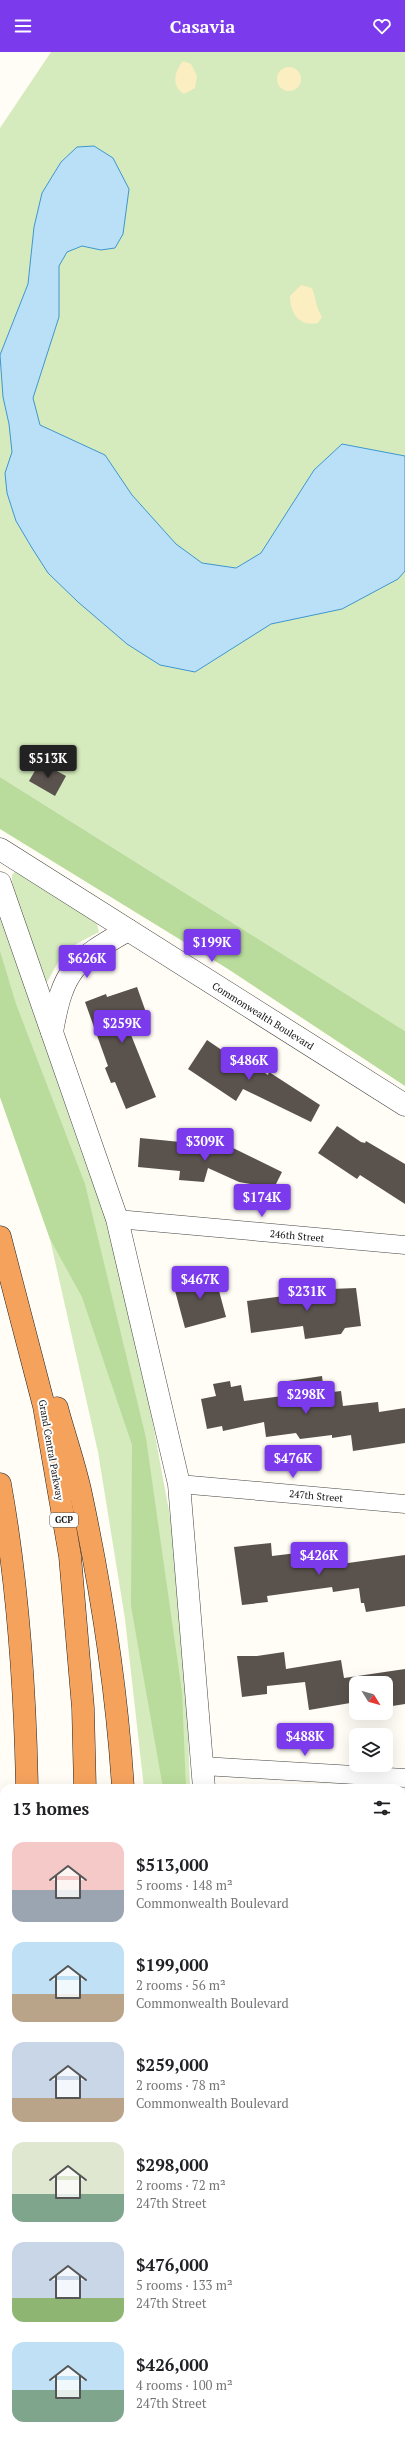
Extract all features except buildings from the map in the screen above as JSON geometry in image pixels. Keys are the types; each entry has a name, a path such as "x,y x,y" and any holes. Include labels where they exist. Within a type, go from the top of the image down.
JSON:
{"highway":[{"name":"Grand Central Parkway","path":"3,1246 44,1406 70,1556 83,1708 85,1784"},
{"path":"3,1246 46,1369 82,1497 105,1624 123,1784"},
{"path":"0,1484 11,1545 26,1698 27,1784"}],"street":[{"name":"Commonwealth Boulevard","path":"0,849 405,1106"},
{"path":"0,883 117,1219 179,1484 204,1784"},
{"path":"52,1033 58,997 73,968 89,953 128,930"},
{"name":"246th Street","path":"117,1219 405,1245"},
{"name":"247th Street","path":"179,1484 405,1504"},
{"path":"203,1766 405,1778"}],"green space":[{"path":"51,52 405,52 405,1031 0,777 0,128"},
{"path":"0,777 405,1031 405,1086 228,969 0,829"},
{"path":"16,871 23,873 97,924 99,932 76,944 61,957 47,982 44,983 39,980 12,881 12,875"},
{"path":"0,915 109,1228 142,1365 177,1554 187,1702 190,1784 144,1784 125,1619 98,1452 50,1239 0,1097"},
{"path":"0,951 16,1004 85,1184 146,1438 182,1692 186,1784 162,1784 131,1606 132,1445 82,1297 50,1239 0,1097"}],"sand":[{"path":"183,61 191,64 197,76 195,88 184,94 177,87 175,79"},
{"path":"289,67 298,70 301,79 298,88 289,91 280,88 277,79 280,70"},
{"path":"301,285 312,288 318,310 322,317 318,323 311,324 301,321 294,313 290,302 290,296"}],"water":[{"path":"94,146 113,158 129,189 123,234 115,248 101,250 82,246 67,252 59,266 59,317 33,398 40,425 105,455 132,495 176,544 202,563 236,568 261,553 314,470 342,444 405,456 405,571 398,579 342,609 271,624 195,672 160,665 127,644 78,602 48,573 16,521 7,493 5,473 12,452 9,424 3,397 0,355 28,284 34,227 42,193 61,162 77,147"}]}
